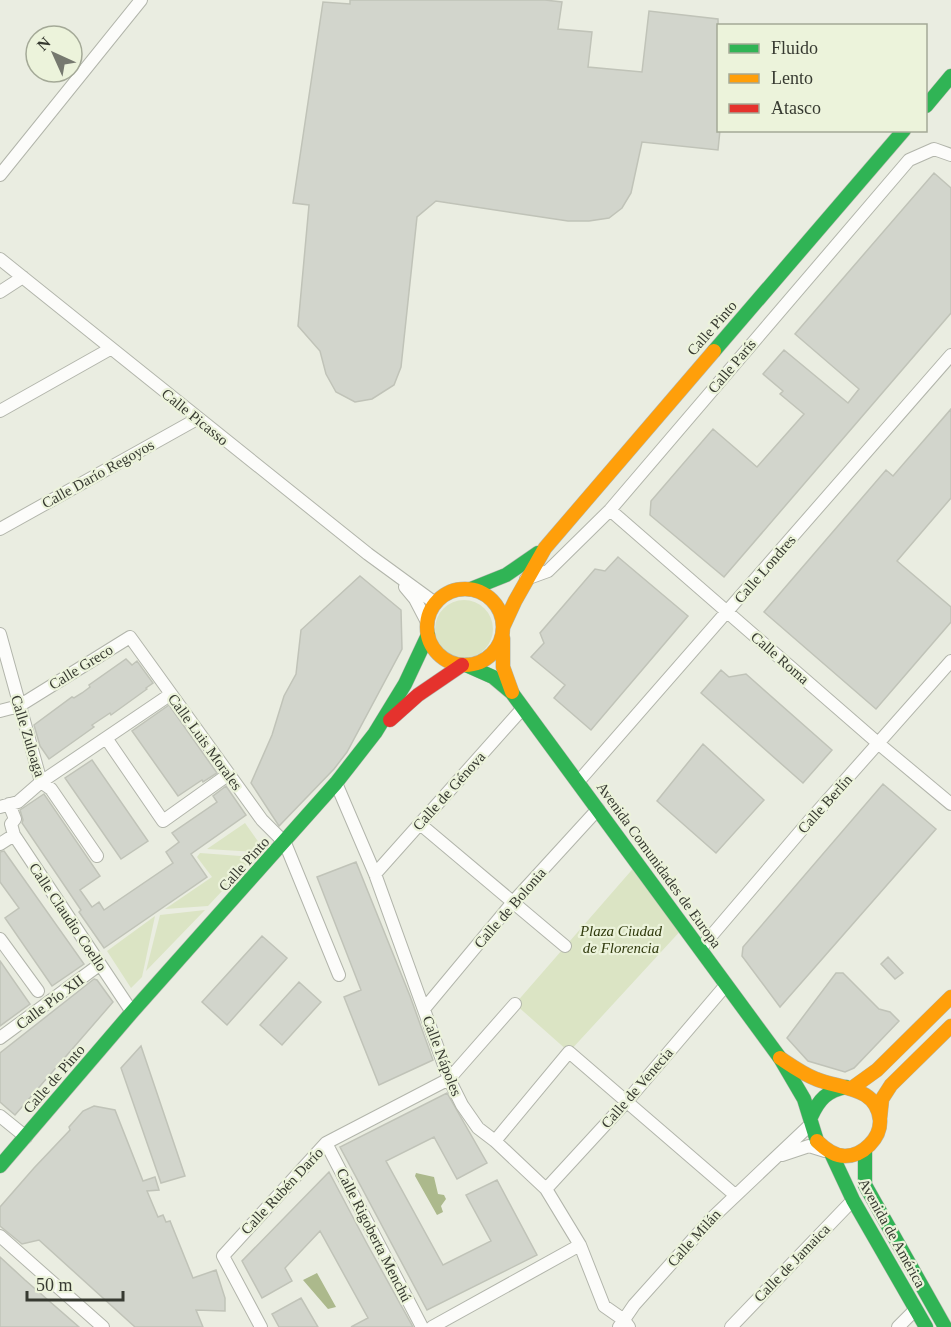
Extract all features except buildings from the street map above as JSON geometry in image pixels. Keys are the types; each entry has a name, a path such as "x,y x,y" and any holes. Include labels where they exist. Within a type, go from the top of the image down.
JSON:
{"main road":[{"path":"927,105 950,76"},
{"name":"Calle Pinto","path":"503,631 526,579 544,548 902,132"},
{"name":"Calle Pinto","path":"471,589 506,575 544,548"},
{"path":"471,589 493,600 500,610 503,631 492,654 483,661 464,665 450,662 440,656 432,647 427,629 435,603 445,594 471,589"},
{"name":"Calle Pinto","path":"132,1012 285,843 375,733 405,684 427,629"},
{"name":"Avenida Comunidades de Europa","path":"503,631 503,667 512,693"},
{"name":"Calle Pinto","path":"375,733 418,695 464,665"},
{"name":"Avenida Comunidades de Europa","path":"464,665 493,676 512,693 780,1058 801,1093 811,1121"},
{"path":"951,997 877,1070 849,1088 826,1093 818,1102 811,1121 814,1136 829,1152 851,1156 865,1150 874,1142 879,1131 882,1099 891,1085 951,1026"},
{"name":"Calle de Pinto","path":"0,1166 132,1012"},
{"path":"780,1058 816,1080 862,1091 878,1107 880,1119"},
{"name":"Avenida de América","path":"865,1150 865,1185 945,1327"},
{"name":"Avenida de América","path":"829,1152 853,1200 926,1327"}],"street":[{"path":"0,174 141,0"},
{"name":"Calle París","path":"526,579 548,571 610,510 909,160 934,149 951,155"},
{"name":"Calle Picasso","path":"0,259 197,419 435,603"},
{"path":"0,292 23,277"},
{"path":"0,411 110,349"},
{"name":"Calle Londres","path":"578,782 951,355"},
{"name":"Calle Darío Regoyos","path":"0,529 197,419"},
{"name":"Calle Roma","path":"610,510 951,804"},
{"name":"Calle Picasso","path":"393,572 415,599 427,629"},
{"name":"Calle Zuloaga","path":"0,634 4,665 19,706 41,782 51,789 97,856"},
{"name":"Calle Luis Morales","path":"130,637 262,820 285,843"},
{"name":"Calle Greco","path":"0,711 19,706 130,637"},
{"name":"Calle Berlín","path":"700,949 810,819 951,661"},
{"path":"0,844 14,835 11,824 15,819 5,805 18,802 41,782 171,694"},
{"name":"Calle de Génova","path":"375,874 523,708"},
{"path":"106,738 163,821 229,774"},
{"name":"Calle Nápoles","path":"336,783 375,874 449,1079 462,1106 478,1128 495,1141 546,1190 580,1245 604,1306 624,1325"},
{"name":"Calle de Bolonia","path":"424,1009 513,902 597,809"},
{"path":"420,824 565,946"},
{"name":"Calle Claudio Coello","path":"14,835 132,1012"},
{"path":"285,843 339,975"},
{"path":"0,939 38,991"},
{"name":"Calle Pío XII","path":"0,1038 99,965"},
{"name":"Calle de Venecia","path":"546,1190 627,1101 726,985"},
{"path":"449,1079 515,1004"},
{"path":"495,1141 569,1052 735,1195"},
{"name":"Calle Rubén Darío","path":"261,1327 223,1256 326,1143 449,1079"},
{"path":"0,1116 26,1137"},
{"name":"Calle Milán","path":"624,1325 634,1305 712,1218 778,1157 811,1121"},
{"name":"Calle Rigoberta Menchú","path":"326,1143 422,1327"},
{"path":"778,1157 808,1146 829,1152"},
{"name":"Calle de Jamaica","path":"731,1327 853,1200"},
{"path":"0,1236 103,1327"},
{"path":"432,1327 580,1245"},
{"path":"898,1327 915,1310"}],"green space":[{"path":"464,600 480,605 488,613 493,629 488,645 480,653 464,658 448,653 440,645 435,629 440,613 448,605"},
{"path":"245,823 262,847 257,852 207,849"},
{"path":"200,853 254,857 208,906 165,909 212,877 197,857"},
{"name":"Plaza Ciudad de Florencia","path":"637,864 684,927 569,1052 515,1004"},
{"path":"205,910 146,971 160,915"},
{"path":"155,916 142,977 131,988 107,951"}],"shaded area":[{"path":"416,1173 434,1177 438,1194 444,1195 446,1199 441,1206 443,1212 437,1215 415,1176"},
{"path":"317,1273 336,1307 328,1309 303,1280"}],"traffic: fast":[{"path":"927,105 951,76"},
{"path":"714,351 902,132"},
{"path":"471,589 506,575 538,553"},
{"path":"0,1166 132,1012 336,783 375,733 405,684 428,635"},
{"path":"466,665 493,677 512,693 780,1058 804,1099 817,1141"},
{"path":"811,1117 824,1097 846,1087"},
{"path":"865,1150 865,1185 945,1327"},
{"path":"831,1153 853,1200 926,1327"}],"traffic: slow":[{"path":"503,627 545,548 714,351"},
{"path":"465,589 480,592 492,600 500,612 503,627 500,642 492,654 480,662 465,665 450,662 438,654 430,642 427,627 430,612 438,600 450,592 465,589"},
{"path":"503,638 503,667 512,692"},
{"path":"852,1088 877,1070 951,997"},
{"path":"880,1118 882,1099 891,1085 951,1026"},
{"path":"780,1058 811,1077 865,1095 877,1109 880,1127 870,1145 858,1153 837,1155 817,1141"}],"traffic: jam":[{"path":"390,720 418,695 462,665"}]}
